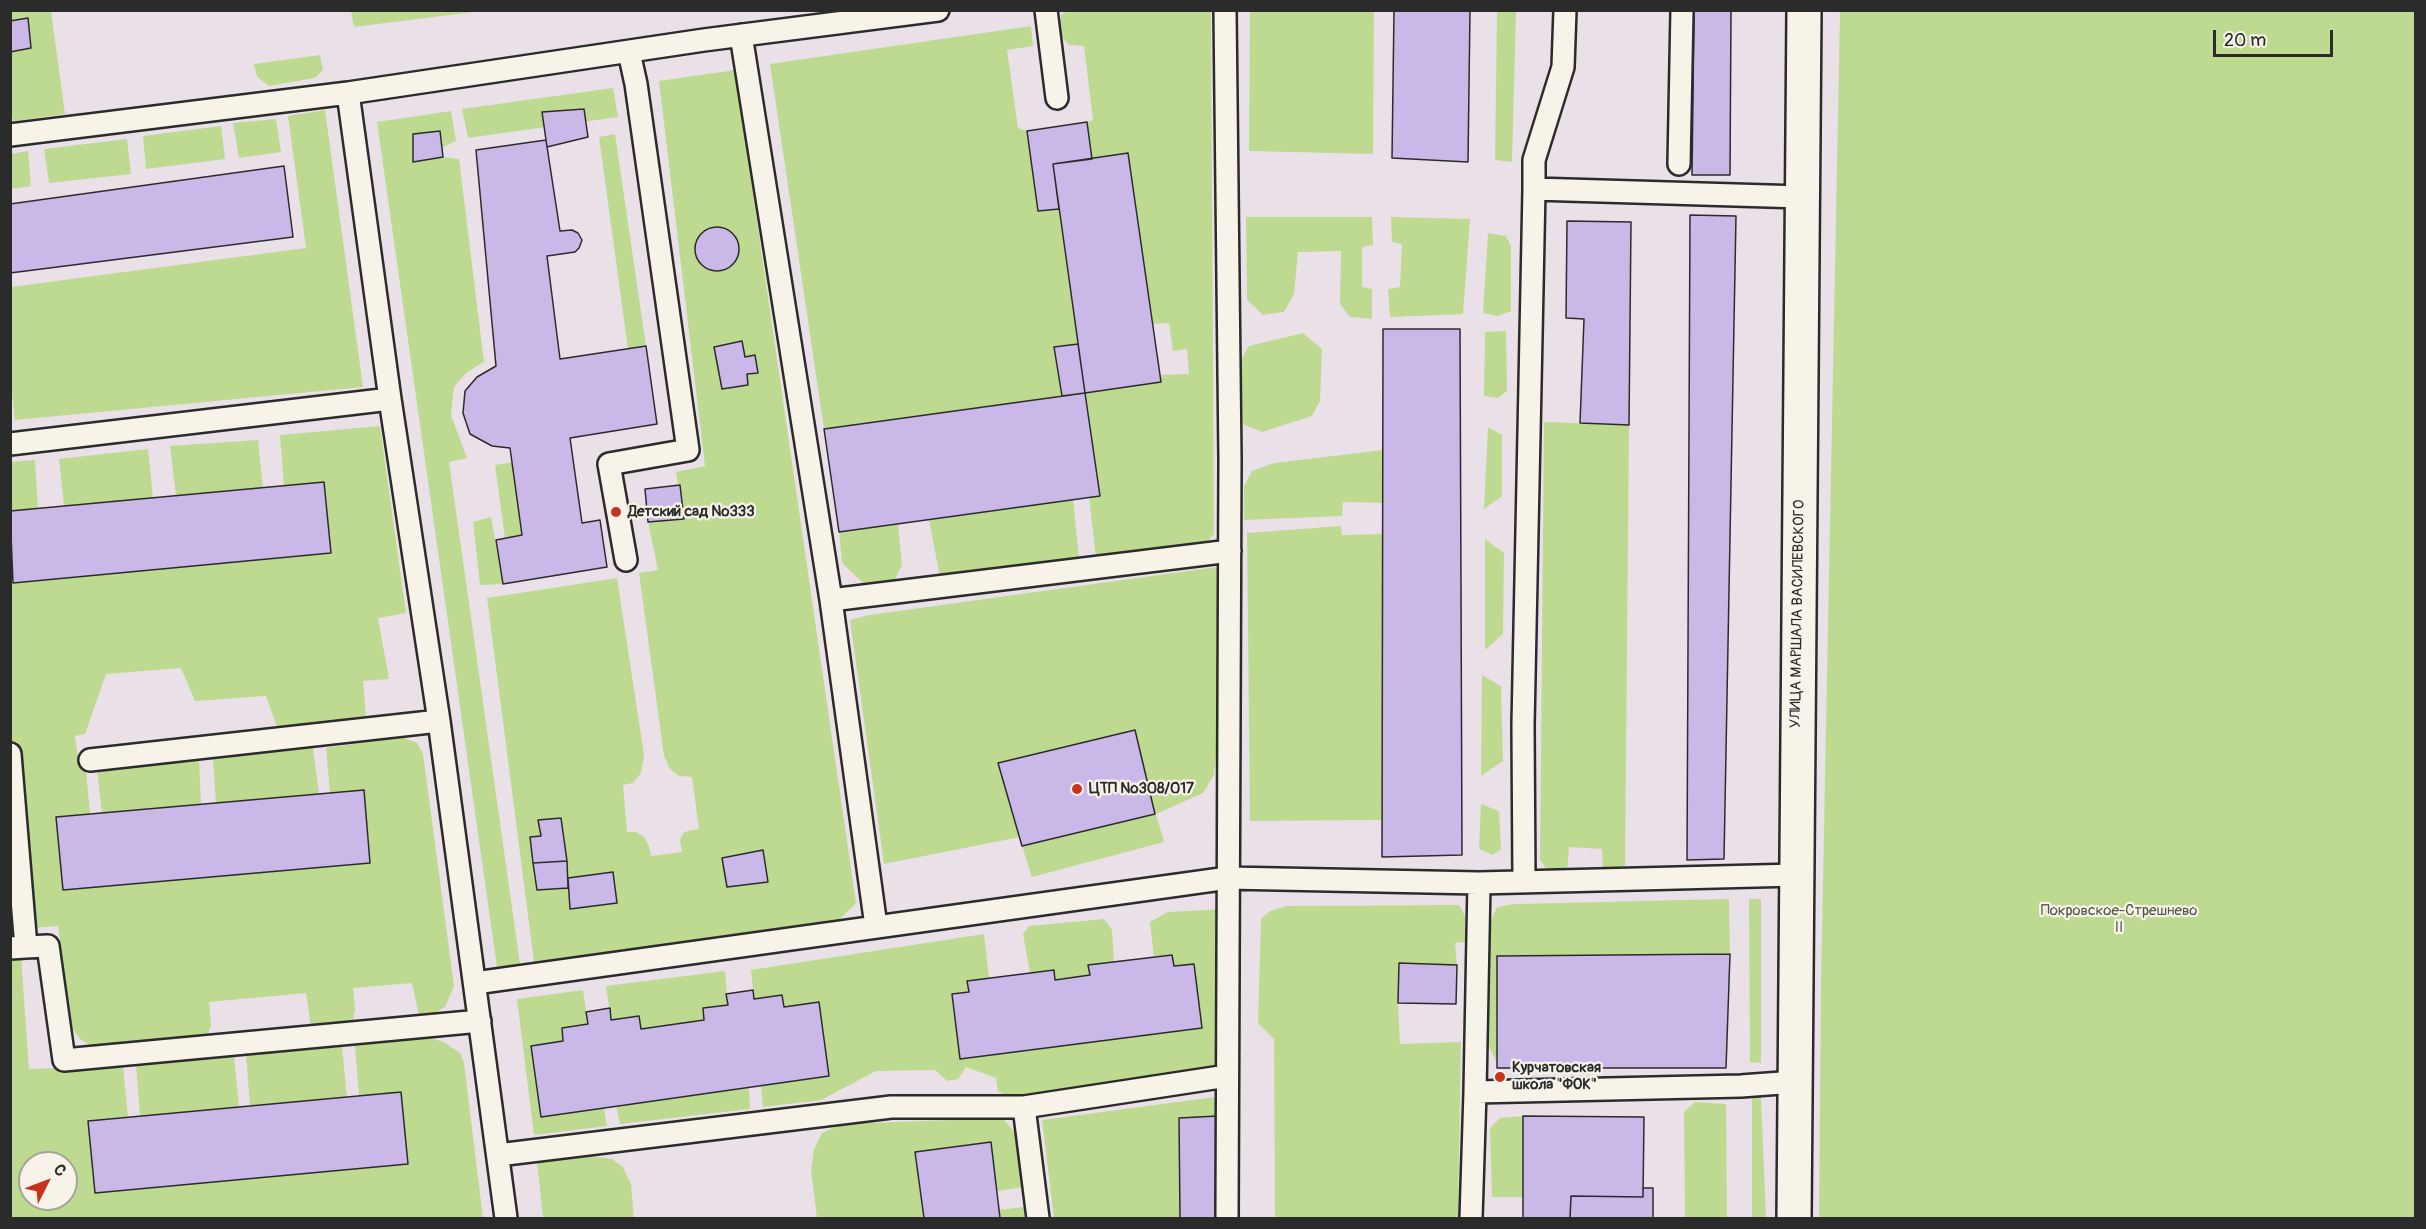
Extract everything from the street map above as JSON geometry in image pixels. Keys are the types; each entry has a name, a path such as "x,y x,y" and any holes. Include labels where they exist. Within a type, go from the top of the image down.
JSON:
{"main road":[{"name":"УЛИЦА МАРШАЛА ВАСИЛЕВСКОГО","path":"1794,1218 1804,10"}],"lane":[{"path":"10,135 348,93 741,35 938,10"},
{"path":"1046,10 1057,98"},
{"path":"1225,10 1230,551 1227,1218"},
{"path":"1524,882 1523,725 1534,160 1563,67 1564,10"},
{"path":"1679,164 1682,10"},
{"path":"741,35 831,600 876,926"},
{"path":"626,560 609,464 688,450 636,84 629,52"},
{"path":"348,93 390,399 439,721 506,1218"},
{"path":"1534,189 1802,197"},
{"path":"10,444 390,399"},
{"path":"831,600 1230,551"},
{"path":"90,760 439,721"},
{"path":"10,754 18,948 48,946 64,1060 480,1021"},
{"path":"475,983 1228,878 1479,883 1796,875"},
{"path":"1471,1218 1479,883"},
{"path":"498,1155 891,1107 1024,1107 1227,1076"},
{"path":"1475,1092 1741,1086 1795,1082"},
{"path":"1024,1107 1038,1218"}],"green space":[{"path":"351,10 481,11 354,27"},
{"path":"11,11 51,11 65,114 13,121 10,104 11,52 31,48 28,18 11,21"},
{"path":"1067,11 1211,11 1214,534 1204,545 1096,557 1089,498 1100,495 1085,393 1161,382 1160,375 1189,374 1187,349 1173,351 1169,323 1153,324 1128,154 1092,159 1087,122 1093,120 1084,46 1069,45 1058,32 1061,15"},
{"path":"1250,11 1374,11 1373,154 1249,151"},
{"path":"1497,11 1516,11 1512,162 1495,160"},
{"name":"Покровское-Стрешнево II","path":"1840,11 2415,11 2415,1218 1819,1218 1821,983"},
{"path":"1031,26 1033,46 1007,50 1018,128 1027,131 1038,211 1059,209 1078,344 1055,347 1062,396 824,429 770,64"},
{"path":"320,55 323,70 315,78 269,86 257,77 254,64"},
{"path":"735,70 856,903 840,919 534,962 487,598 617,578 644,755 641,773 633,783 623,785 627,832 636,832 644,837 651,856 682,852 680,840 684,832 699,829 692,777 679,776 670,769 664,756 639,573 658,570 648,522 683,518 676,472 705,466 659,81"},
{"path":"613,88 618,117 468,138 462,109"},
{"path":"325,110 363,387 15,420 10,375 11,287 306,248 288,116"},
{"path":"451,111 456,141 443,147 443,157 459,159 484,362 467,372 454,387 451,415 467,458 449,462 520,964 497,967 377,122"},
{"path":"276,119 281,152 239,158 233,123"},
{"path":"221,126 225,159 146,169 143,136"},
{"path":"615,134 646,346 628,349 599,137"},
{"path":"127,139 131,174 49,183 44,149"},
{"path":"28,151 31,186 11,189 11,154"},
{"path":"1246,217 1372,217 1373,245 1362,247 1362,287 1372,289 1372,319 1350,317 1340,304 1341,251 1298,252 1294,294 1284,312 1263,315 1247,300"},
{"path":"1391,217 1470,219 1463,314 1390,317 1388,289 1400,287 1402,244 1392,242"},
{"path":"1488,233 1506,236 1511,246 1511,311 1498,316 1483,313"},
{"path":"1506,331 1507,391 1498,398 1484,396 1485,332"},
{"path":"1303,333 1322,349 1320,401 1312,416 1262,432 1243,424 1240,362 1249,346"},
{"path":"1544,422 1629,425 1625,869 1603,871 1602,849 1569,847 1567,872 1550,874 1540,860"},
{"path":"380,426 406,613 378,618 389,679 363,681 366,717 277,727 266,696 195,701 181,668 106,674 85,734 75,736 79,766 86,770 90,814 56,818 63,890 370,863 364,791 330,793 326,748 402,737 417,743 423,754 454,986 445,1007 427,1017 419,1015 412,983 353,988 355,1009 353,1021 345,1026 311,1026 306,993 209,1002 211,1025 208,1034 194,1038 94,1047 80,1039 72,1028 58,926 11,930 10,554 14,583 330,553 284,486 280,435"},
{"path":"1488,427 1502,435 1502,496 1484,509"},
{"path":"258,440 263,488 176,496 170,446"},
{"path":"148,449 153,498 64,506 59,459"},
{"path":"1383,450 1383,503 1343,502 1342,516 1244,520 1244,486 1252,471 1274,463"},
{"path":"35,460 38,509 11,511 10,462"},
{"path":"513,462 522,535 505,538 495,465"},
{"path":"1073,500 1079,557 940,577 929,520"},
{"path":"491,517 503,584 480,585 473,522"},
{"path":"898,524 902,565 895,579 863,583 842,563 839,532"},
{"path":"1341,526 1342,535 1383,534 1382,820 1250,821 1247,533"},
{"path":"1485,539 1504,553 1503,634 1485,650"},
{"path":"1217,567 1217,749 1214,775 1203,793 1156,814 1164,842 1032,877 1022,846 1155,814 1135,730 999,763 1020,837 884,864 850,620 869,615"},
{"path":"1482,675 1501,686 1503,761 1481,776"},
{"path":"313,748 319,794 216,803 213,759"},
{"path":"199,758 201,804 102,813 97,770"},
{"path":"1481,804 1499,811 1501,849 1493,855 1479,849"},
{"path":"1729,899 1730,954 1497,956 1496,1061 1489,1047 1490,924 1497,907 1515,904"},
{"path":"1749,899 1761,899 1761,1063 1750,1062"},
{"path":"1459,905 1465,916 1465,942 1455,943 1457,965 1399,963 1398,1003 1400,1044 1461,1042 1458,1218 1275,1218 1274,1039 1258,1023 1261,919 1270,911 1287,906"},
{"path":"1223,909 1219,1064 1205,1072 1007,1096 998,1091 996,1078 966,1067 958,1079 947,1081 935,1070 876,1071 821,1100 763,1107 761,1086 829,1076 784,1007 782,995 754,999 751,970 984,934 989,978 967,981 969,992 960,1059 1201,1028 1194,964 1174,966 1154,957 1150,922 1168,912"},
{"path":"1104,919 1112,930 1114,962 1089,965 1090,975 1055,980 1054,970 1030,973 1023,934 1029,926"},
{"path":"21,956 29,1069 123,1066 128,1118 88,1121 95,1193 408,1164 401,1093 359,1096 355,1046 430,1038 444,1042 460,1053 464,1063 483,1218 11,1218 11,957"},
{"path":"725,971 728,1005 704,1020 641,1029 639,1016 611,1020 606,986"},
{"path":"583,990 588,1024 562,1028 563,1041 531,1046 541,1116 604,1108 607,1126 534,1135 517,999"},
{"path":"342,1047 347,1097 250,1106 246,1055"},
{"path":"234,1056 239,1107 140,1117 136,1063"},
{"path":"749,1088 750,1109 620,1124 616,1106"},
{"path":"1215,1097 1218,1116 1179,1118 1180,1218 1054,1218 1042,1120"},
{"path":"1752,1097 1761,1097 1766,1218 1752,1218"},
{"path":"1695,1102 1726,1104 1727,1218 1685,1218 1684,1112"},
{"path":"1523,1116 1523,1197 1492,1197 1490,1128 1500,1118"},
{"path":"1003,1118 1019,1139 1026,1187 996,1191 915,1153 924,1218 817,1218 811,1170 814,1149 822,1133 842,1124"},
{"path":"591,1156 612,1159 623,1167 631,1184 634,1218 543,1218 537,1161"},
{"path":"1024,1207 1025,1218 1000,1218 999,1210"}],"building":[{"path":"1394,10 1470,10 1468,162 1392,158"},
{"path":"1694,10 1731,10 1730,175 1692,175"},
{"path":"28,18 31,48 10,52 10,21"},
{"path":"584,109 588,137 547,147 542,112"},
{"path":"1087,122 1092,159 1053,164 1059,209 1038,211 1027,131"},
{"path":"440,131 443,157 413,162 413,134"},
{"path":"546,140 560,231 572,230 578,233 582,240 575,252 547,256 560,359 646,346 657,424 570,438 582,523 600,520 607,567 503,584 496,540 522,535 510,448 492,446 470,434 463,413 465,391 477,377 496,366 476,150"},
{"path":"1128,153 1161,382 1085,393 1053,164"},
{"path":"284,166 293,237 10,273 10,204"},
{"path":"1690,215 1736,216 1724,859 1687,860"},
{"path":"1567,221 1631,222 1629,425 1580,423 1584,319 1566,318"},
{"path":"717,227 732,234 739,249 732,264 717,271 702,264 695,249 702,234"},
{"path":"1383,329 1460,329 1462,855 1382,857"},
{"path":"742,341 745,357 755,355 758,373 747,374 748,385 722,389 714,347"},
{"path":"1078,344 1085,393 1062,396 1054,347"},
{"path":"1085,393 1100,496 839,532 824,429"},
{"path":"324,482 331,553 13,583 10,511"},
{"path":"680,485 684,519 648,522 645,489"},
{"name":"ЦТП №308/017","path":"1135,730 1155,814 1022,846 998,763"},
{"path":"364,790 370,863 63,890 56,817"},
{"path":"561,818 567,861 533,863 530,837 541,836 538,820"},
{"path":"763,850 768,882 727,887 722,858"},
{"path":"567,861 568,888 537,890 533,863"},
{"path":"613,872 617,903 570,909 568,878"},
{"path":"1730,954 1726,1068 1497,1068 1497,956"},
{"path":"1172,955 1174,966 1194,964 1202,1028 960,1059 952,994 969,992 967,981 1054,970 1055,980 1090,975 1088,965"},
{"path":"1399,963 1457,965 1456,1004 1398,1003"},
{"path":"753,990 754,999 782,995 784,1007 819,1002 829,1076 541,1117 531,1046 563,1041 562,1028 588,1024 586,1012 610,1008 611,1020 639,1016 641,1029 704,1020 703,1008 728,1005 726,994"},
{"path":"401,1092 408,1164 95,1193 88,1121"},
{"path":"1218,1116 1218,1218 1180,1218 1179,1118"},
{"path":"1523,1116 1644,1117 1643,1197 1571,1196 1570,1218 1523,1218"},
{"path":"991,1142 1000,1218 924,1218 915,1152"},
{"path":"1643,1188 1653,1188 1653,1218 1570,1218 1571,1196 1643,1197"}],"place":[{"name":"Детский сад №333","path":"616,512"},
{"name":"ЦТП №308/017","path":"1077,789"},
{"name":"Курчатовская школа \"ФОК\"","path":"1500,1077"}]}
